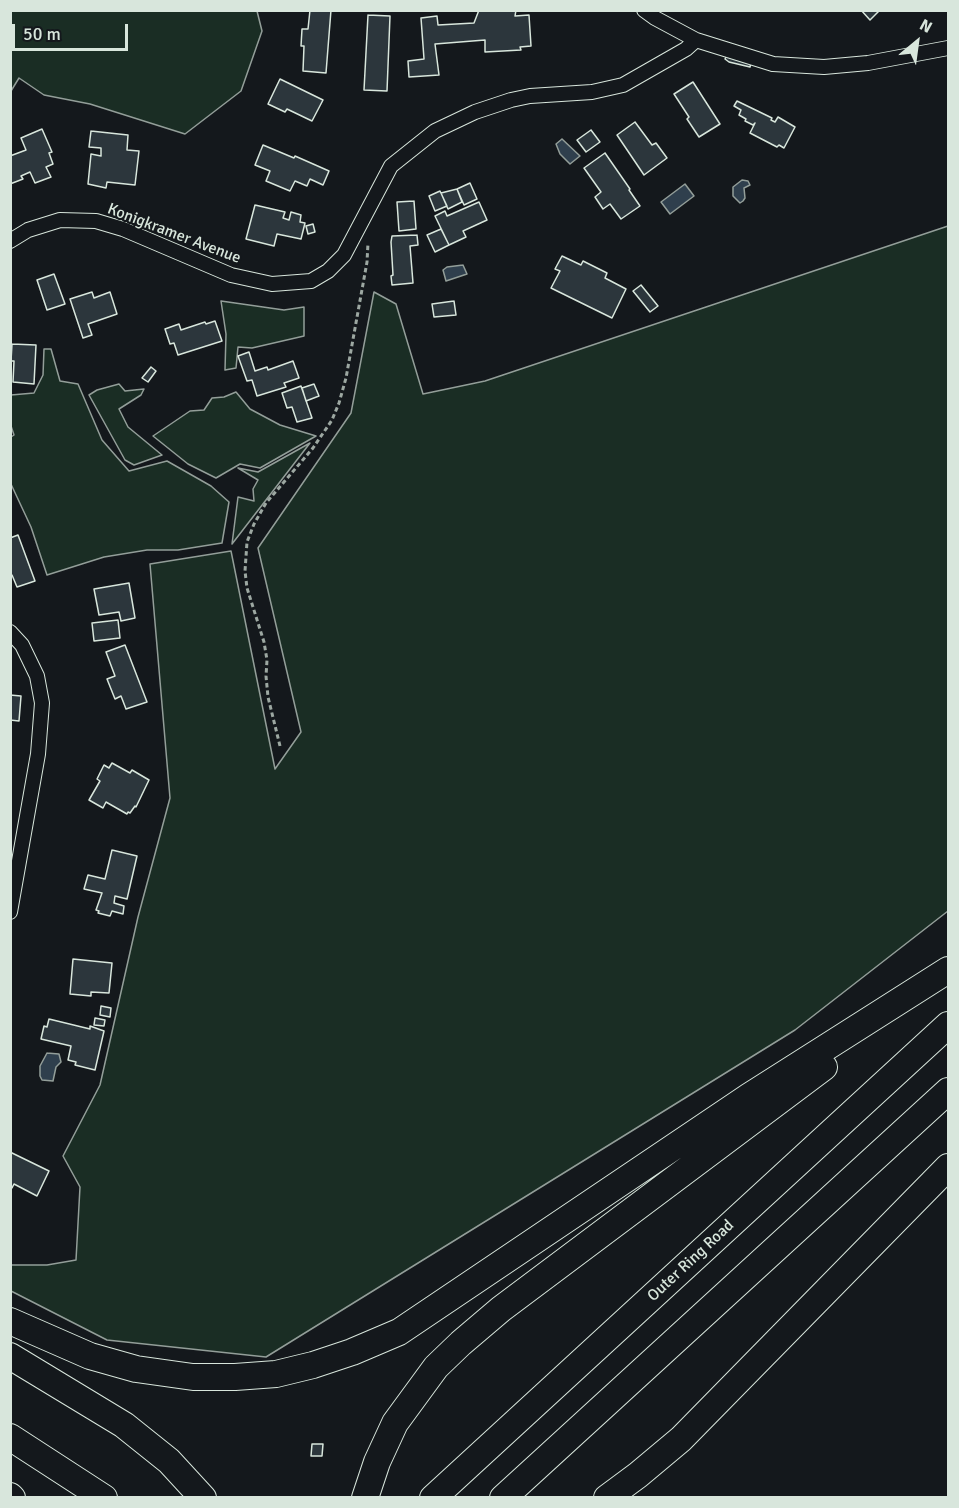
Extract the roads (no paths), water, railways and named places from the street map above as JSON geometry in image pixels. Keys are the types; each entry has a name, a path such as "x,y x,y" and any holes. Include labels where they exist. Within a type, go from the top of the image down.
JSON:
{"highway":[{"path":"10,1321 90,1356 136,1369 192,1377 276,1374 352,1352 399,1332 748,1097 948,971"},
{"path":"364,1497 395,1423 436,1367 501,1309 948,971"},
{"name":"Outer Ring Road","path":"433,1497 948,1025"},
{"path":"503,1497 948,1091"},
{"path":"606,1497 638,1475 681,1439 948,1167"},
{"path":"10,1356 124,1425 169,1461 203,1497"},
{"path":"10,1437 104,1497"}],"street":[{"path":"644,10 696,40 773,64 824,67 868,63 948,48"},
{"name":"Konigkramer Avenue","path":"10,241 28,230 60,220 96,221 123,229 231,274 272,284 311,280 328,271 344,255 391,166 435,131 475,112 511,100 530,96 592,92 622,85 686,49 696,40"},
{"path":"10,633 22,645 38,676 42,703 38,754 10,912"}],"water":[{"path":"562,139 580,156 570,164 560,154 556,144"},
{"path":"742,180 748,181 750,185 744,188 745,198 740,203 733,196 733,187"},
{"path":"685,184 694,196 670,214 661,202"},
{"path":"463,265 467,274 446,281 443,270 447,267"},
{"path":"47,1053 59,1054 61,1062 56,1067 53,1081 42,1080 40,1076 40,1066"}]}
